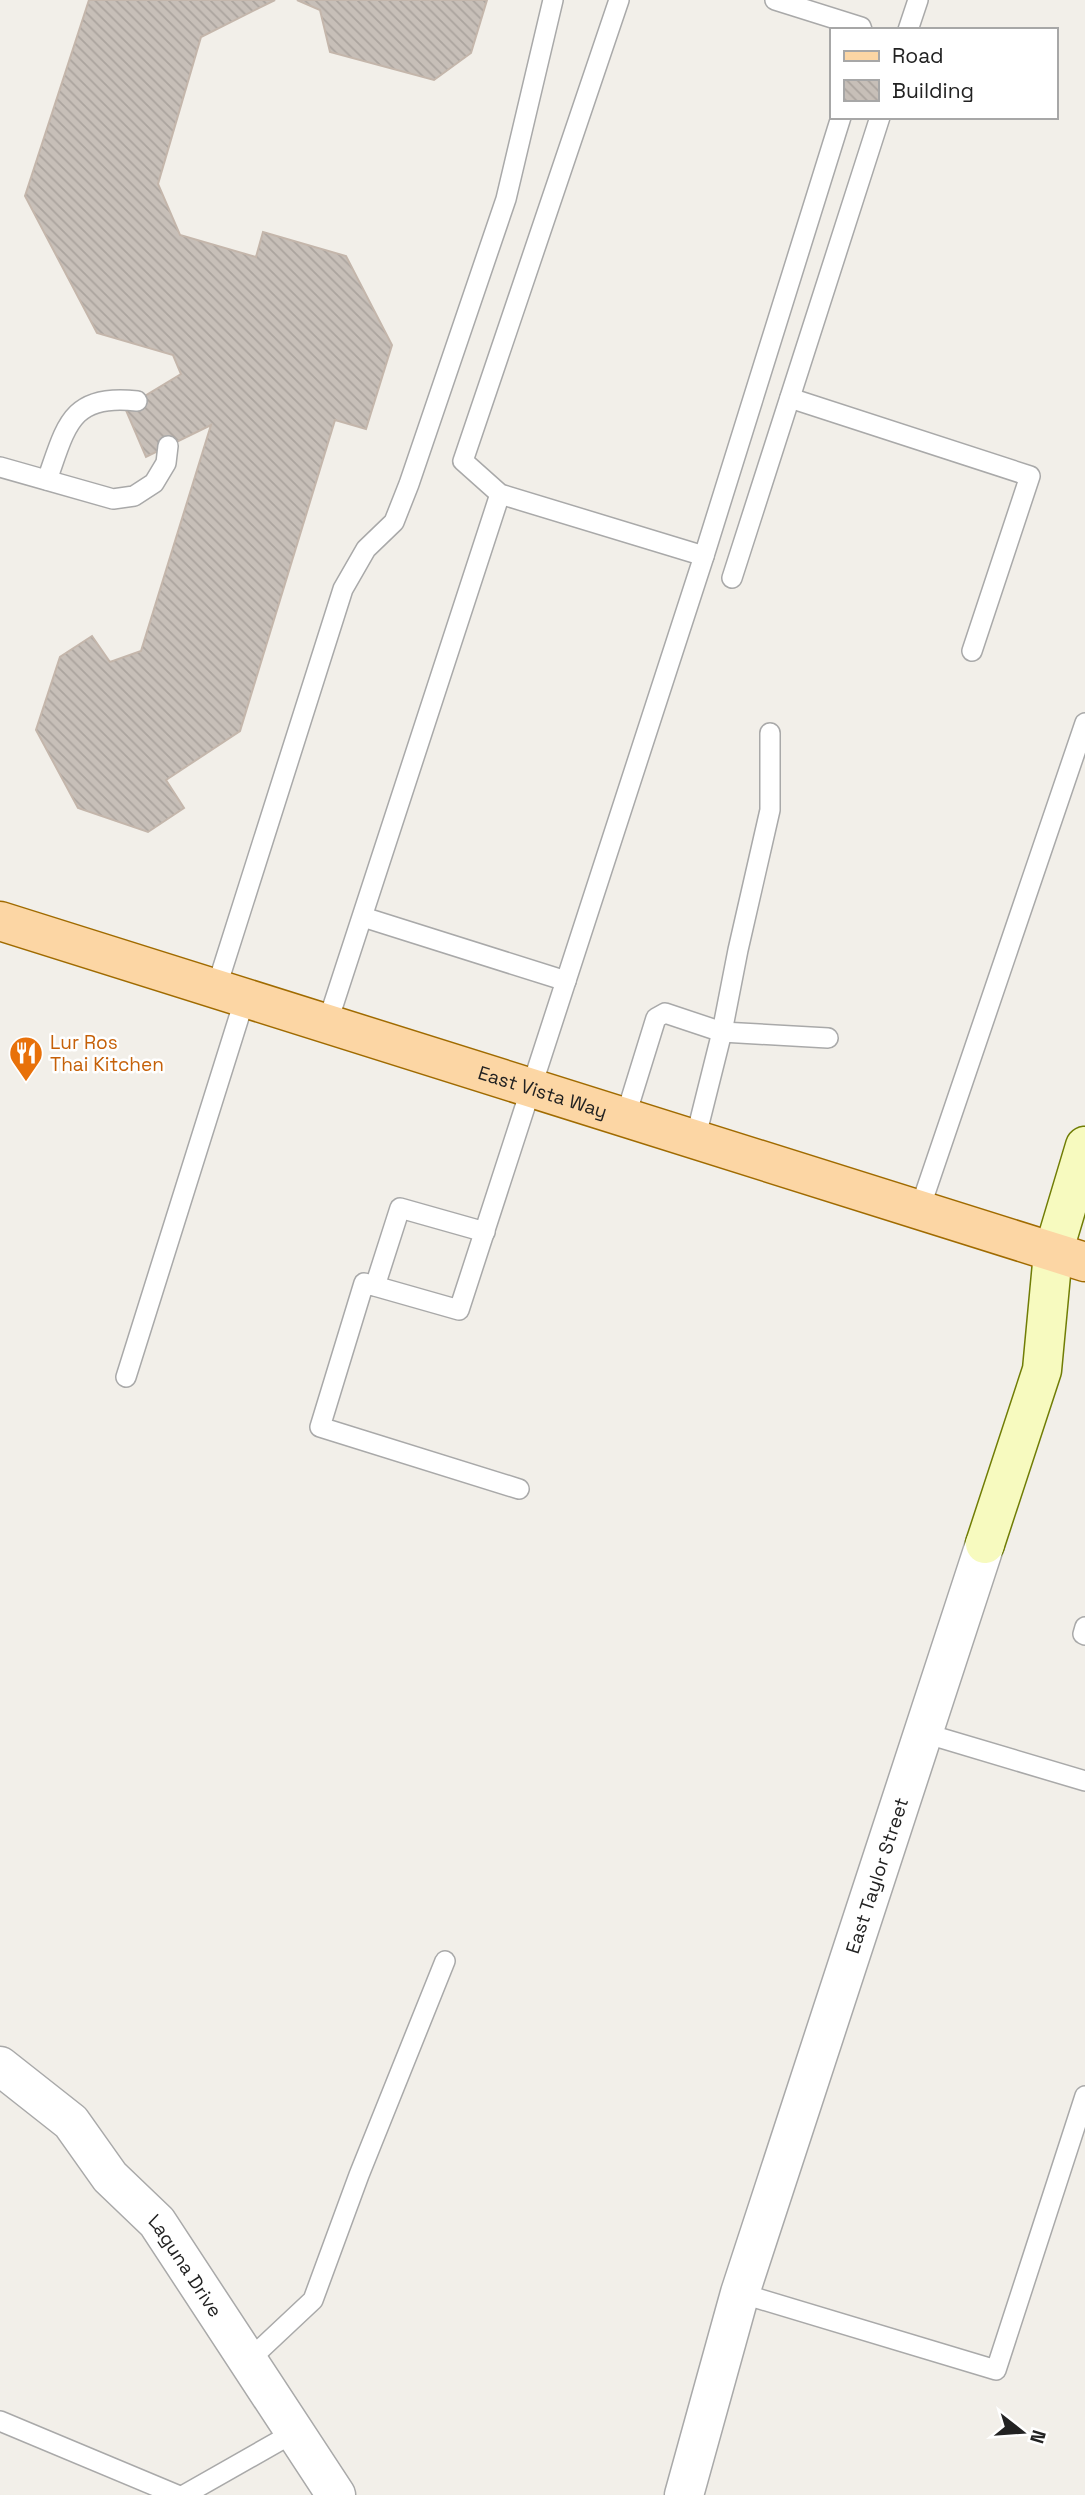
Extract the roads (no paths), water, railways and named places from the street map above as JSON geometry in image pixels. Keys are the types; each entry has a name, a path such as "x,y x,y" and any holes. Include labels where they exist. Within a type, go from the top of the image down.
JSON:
{"main road":[{"name":"East Vista Way","path":"0,920 1069,1258"}],"street":[{"name":"East Taylor Street","path":"684,2495 740,2293 1042,1370 1069,1258 1085,1146"},
{"name":"Laguna Drive","path":"0,2066 71,2122 110,2177 158,2222 336,2495"}],"lane":[{"path":"126,1377 343,589 366,549 394,522 409,484 506,199 553,0"},
{"path":"619,0 463,461 500,494 704,556"},
{"path":"775,0 861,28"},
{"path":"909,28 918,0"},
{"path":"519,1489 320,1427 364,1283 459,1310 704,556 840,119"},
{"path":"732,578 879,119"},
{"path":"47,480 66,425 79,411 98,401 117,398 137,401"},
{"path":"790,398 1030,476 972,651"},
{"path":"0,467 113,499 134,496 154,483 166,463 169,446"},
{"path":"327,1024 500,494"},
{"path":"919,1210 1085,723"},
{"path":"695,1140 722,1032 770,810 770,733"},
{"path":"363,917 566,981"},
{"path":"625,1118 656,1018 665,1013 722,1032 828,1038"},
{"path":"375,1286 400,1209 485,1232"},
{"path":"1085,1627 1085,1635"},
{"path":"924,1732 1085,1781"},
{"path":"248,2361 313,2300 359,2175 445,1961"},
{"path":"740,2293 996,2370 1085,2096"},
{"path":"0,2421 177,2495"},
{"path":"184,2495 295,2432"}],"place":[{"name":"Lur Ros Thai Kitchen","path":"26,1083"}]}
